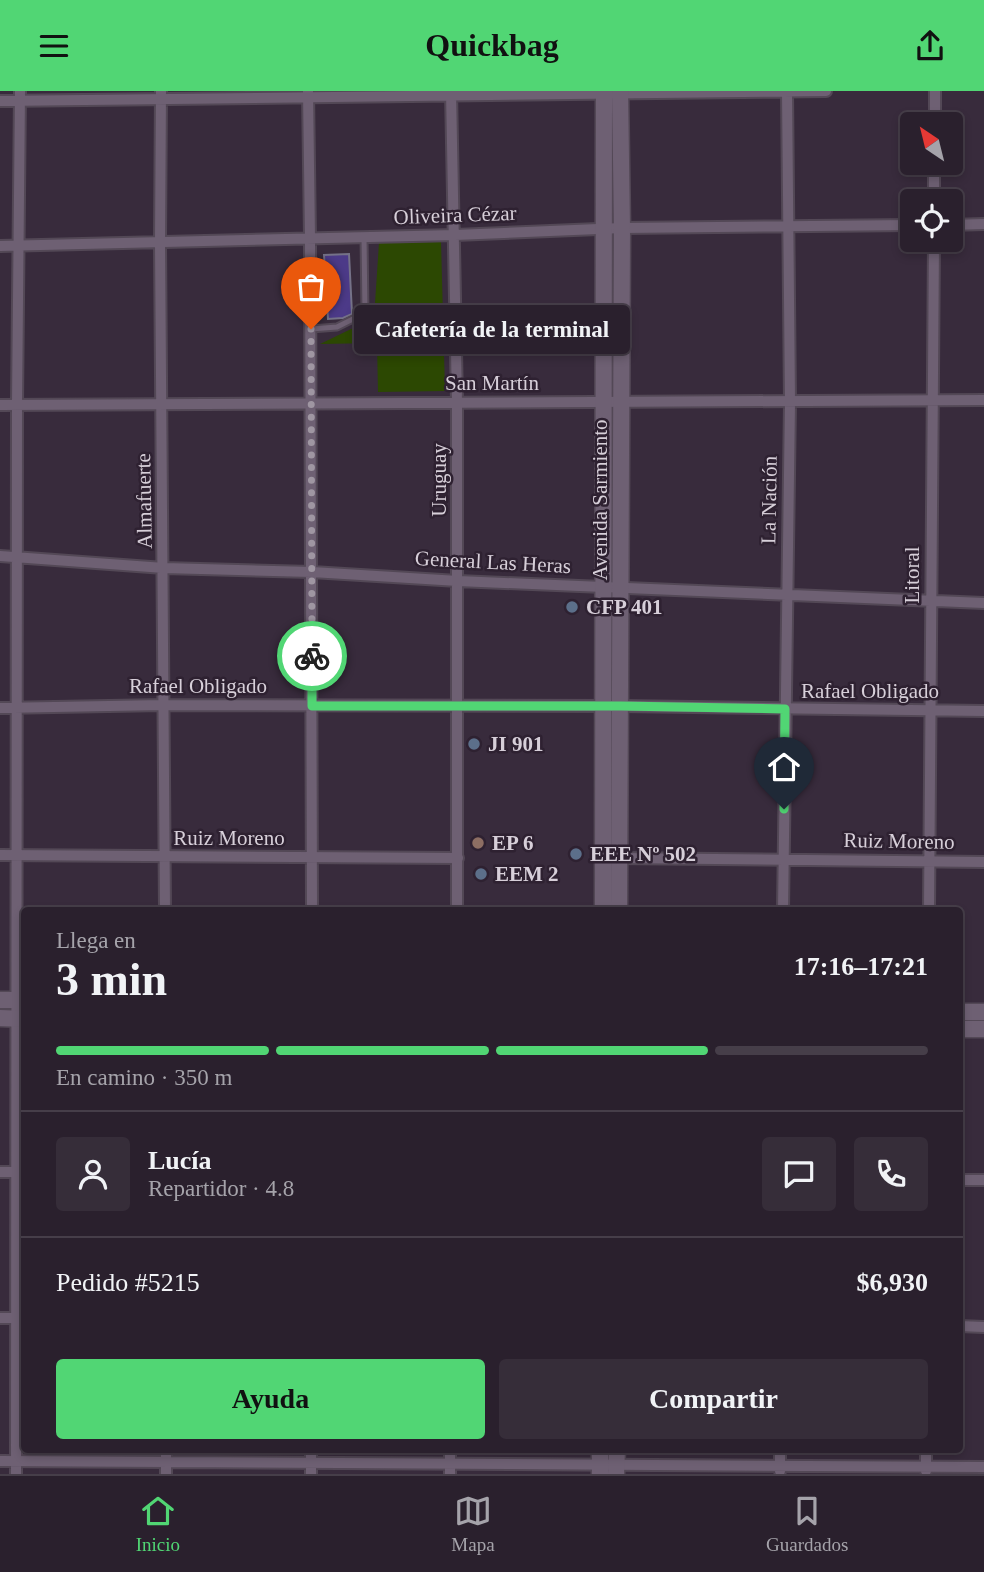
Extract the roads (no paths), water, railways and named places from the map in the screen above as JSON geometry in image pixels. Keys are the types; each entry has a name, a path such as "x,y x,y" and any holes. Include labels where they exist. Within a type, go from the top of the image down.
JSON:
{"main road":[{"name":"Avenida Sarmiento","path":"612,92 622,228 614,401 613,587 621,706 620,907"},
{"name":"Avenida Sarmiento","path":"612,92 604,229 614,401"},
{"name":"Avenida Sarmiento","path":"603,907 603,706 613,587"},
{"path":"0,1000 21,1000"},
{"path":"963,1012 984,1012"},
{"path":"0,1019 21,1019"},
{"path":"963,1029 984,1029"}],"street":[{"name":"La Nación","path":"783,907 790,402 787,91"},
{"path":"0,101 20,96 826,91"},
{"path":"934,112 935,91"},
{"name":"Uruguay","path":"451,93 457,402 457,907"},
{"path":"308,94 312,907"},
{"name":"Almafuerte","path":"162,95 160,242 165,907"},
{"path":"16,1474 21,1318 17,708 20,96"},
{"path":"963,225 984,224"},
{"name":"Oliveira Cézar","path":"0,246 455,235 622,228 900,225"},
{"name":"Litoral","path":"929,907 934,252"},
{"name":"San Martín","path":"0,405 984,400"},
{"name":"General Las Heras","path":"0,556 164,568 312,572 458,581 984,603"},
{"name":"Rafael Obligado","path":"0,708 163,705 621,706 984,711"},
{"name":"Ruiz Moreno","path":"0,855 458,858"},
{"name":"Ruiz Moreno","path":"603,859 984,862"},
{"path":"0,1172 21,1172"},
{"path":"963,1180 984,1179"},
{"path":"0,1318 21,1318"},
{"path":"963,1326 984,1327"},
{"path":"0,1461 166,1468 450,1469 608,1463 780,1470 926,1470 984,1467"}],"lane":[{"path":"311,329 337,327 365,313 364,237"}],"place":[{"name":"Cafetería de la terminal","path":"311,329"},
{"name":"CFP 401","path":"572,607"},
{"name":"JI 901","path":"474,744"},
{"name":"EP 6","path":"478,843"},
{"name":"EEE Nº 502","path":"576,854"},
{"name":"EEM 2","path":"481,874"}]}
